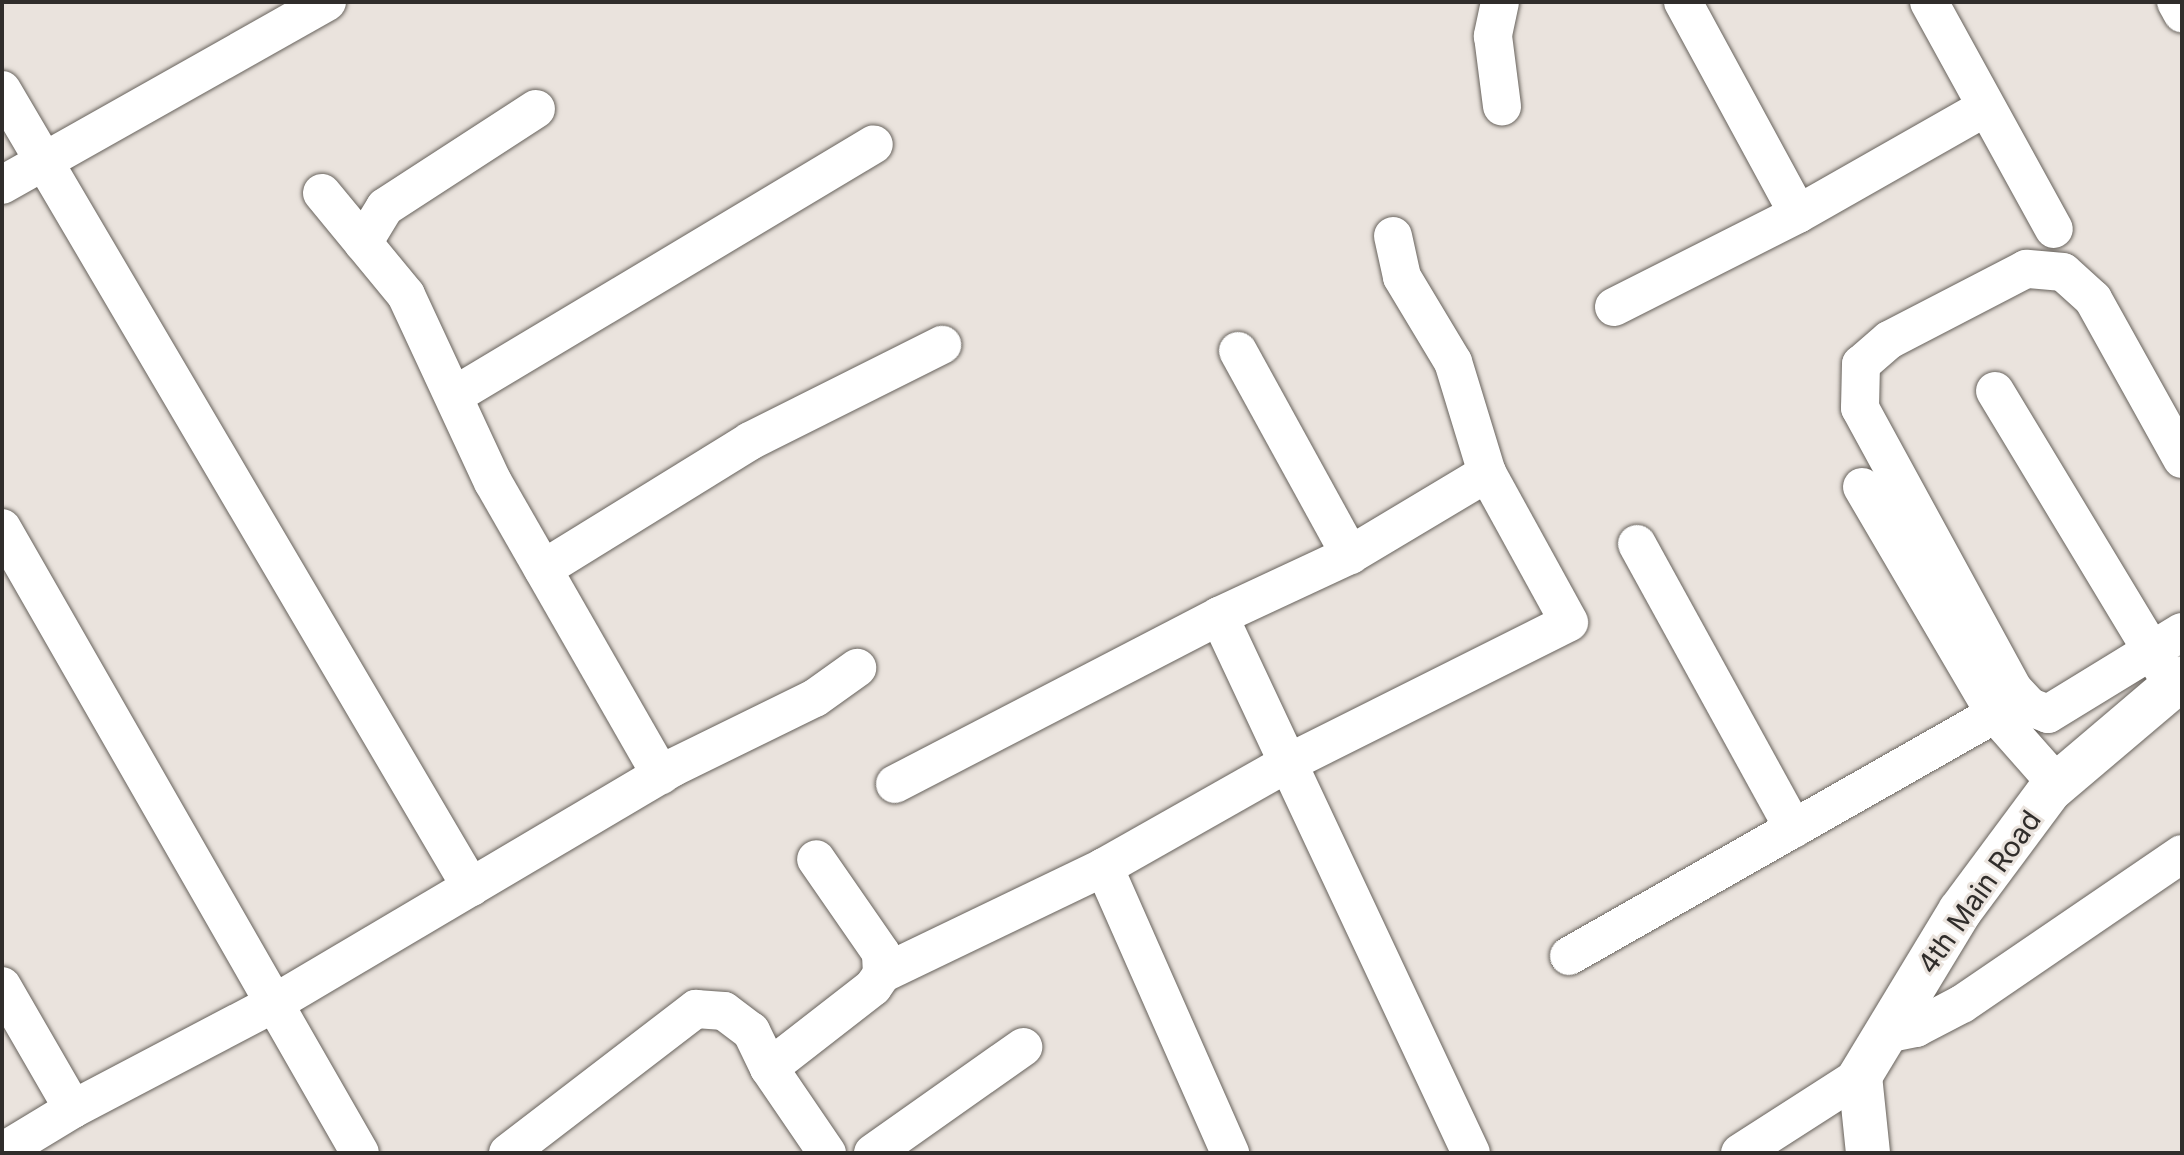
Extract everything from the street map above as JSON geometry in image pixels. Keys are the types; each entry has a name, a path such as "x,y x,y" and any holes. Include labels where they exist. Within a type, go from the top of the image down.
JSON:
{"main road":[{"name":"4th Main Road","path":"1860,1076 1960,911 2057,784 2172,662"},
{"path":"1860,1076 1868,1153"}],"street":[{"path":"2,185 327,2"},
{"path":"1500,2 1493,36 1502,106"},
{"path":"1683,2 1798,214"},
{"path":"1929,2 2054,229"},
{"path":"2176,2 2182,13"},
{"path":"2,90 471,887"},
{"path":"1614,307 1798,214 1986,107"},
{"path":"363,243 385,207 536,109"},
{"path":"455,395 874,144"},
{"path":"322,193 406,295 493,482 661,775"},
{"path":"769,1068 873,987 882,974 1104,867 1288,763 1569,622 1487,473 1453,362 1402,277 1393,236"},
{"path":"1995,391 2172,662 2048,714 2030,707 2014,690 1860,408 1861,364 1889,340 2026,269 2063,272 2093,299 2182,459"},
{"path":"543,569 750,441 942,345"},
{"path":"1238,351 1350,555"},
{"path":"895,784 1219,616 1350,555 1487,473"},
{"path":"1862,487 1995,714 2057,784"},
{"path":"2,528 360,1153"},
{"path":"1637,544 1794,829"},
{"path":"1219,616 1471,1153"},
{"path":"2,1152 73,1109 273,1004 661,775 815,698 857,668"},
{"path":"1569,956 1995,714"},
{"path":"1885,1034 1916,1028 1962,1004 2182,854"},
{"path":"816,859 881,953 882,974"},
{"path":"1104,867 1230,1153"},
{"path":"2,986 73,1109"},
{"path":"508,1153 696,1009 724,1011 751,1031 769,1068 827,1153"},
{"path":"873,1153 1023,1047"},
{"path":"1740,1153 1860,1076"}]}
